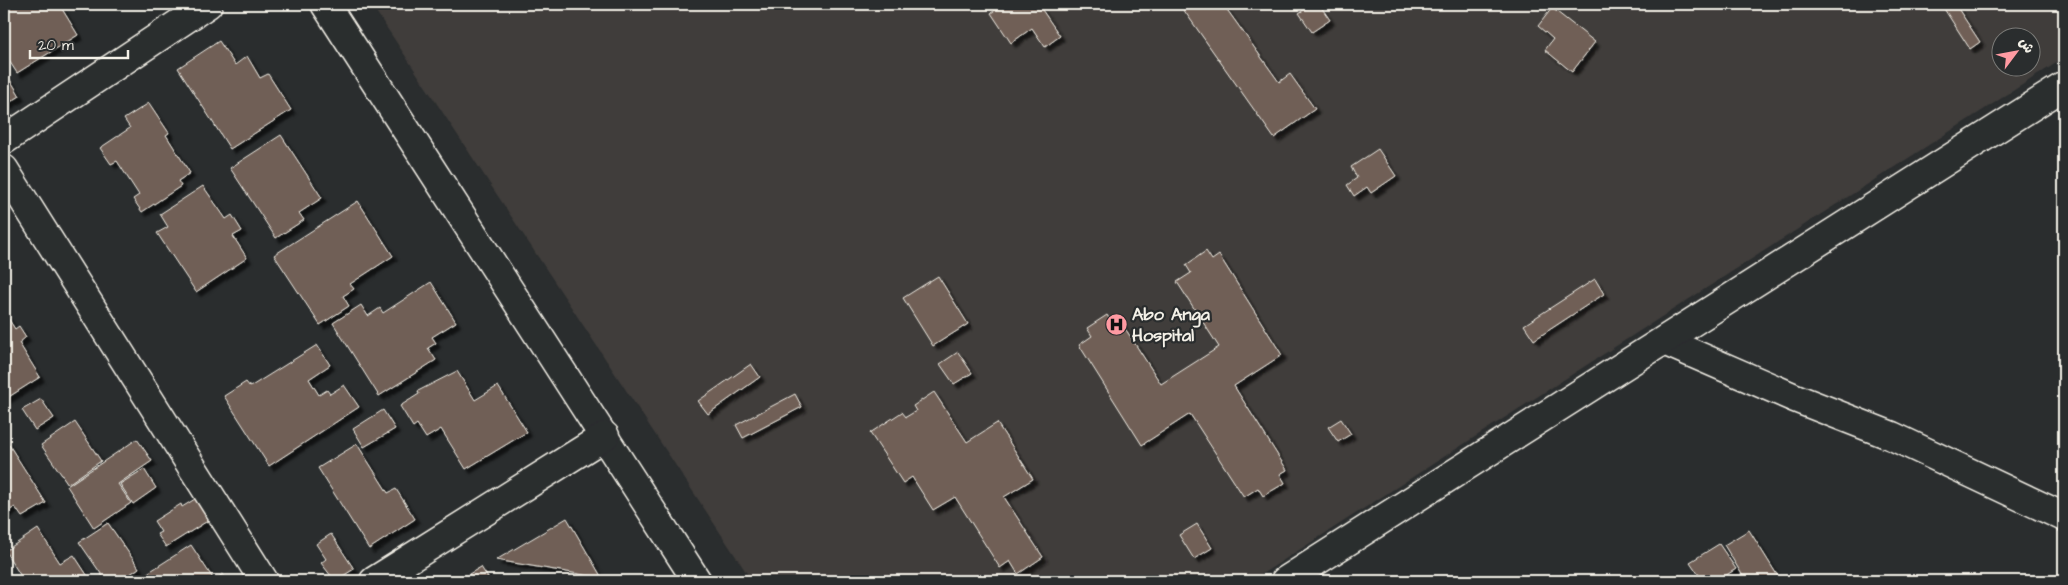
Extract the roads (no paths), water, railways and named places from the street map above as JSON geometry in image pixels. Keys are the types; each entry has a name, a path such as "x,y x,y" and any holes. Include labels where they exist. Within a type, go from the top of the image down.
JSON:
{"street":[{"path":"4,140 208,4"},
{"path":"324,4 697,581"},
{"path":"1285,581 2064,86"},
{"path":"4,169 264,581"},
{"path":"1664,341 1796,398 1892,436 2064,517"},
{"path":"374,581 604,436"}],"place":[{"name":"Abo Anga Hospital","path":"1116,324"}]}
